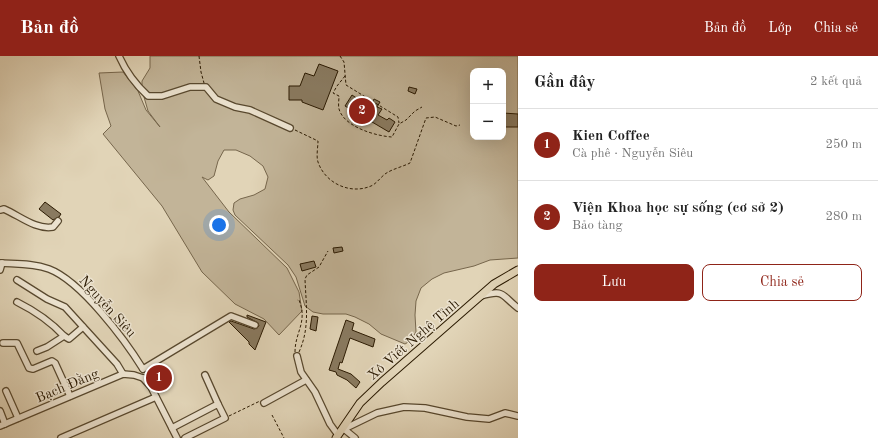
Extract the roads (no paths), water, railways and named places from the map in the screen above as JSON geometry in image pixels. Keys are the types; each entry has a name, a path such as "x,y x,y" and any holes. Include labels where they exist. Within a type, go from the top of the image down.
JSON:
{"main road":[{"name":"Xô Viết Nghệ Tỉnh","path":"337,437 344,429 360,403 382,382 494,284 518,270"}],"street":[{"path":"119,56 124,69 137,86 148,96 162,96 190,87 206,87 216,99 235,107 250,110 290,128"},
{"path":"0,210 4,209 32,224 47,228 53,227 58,221"},
{"path":"0,270 1,263"},
{"name":"Nguyễn Siêu","path":"1,263 36,265 50,269 72,283 90,300 116,330 143,369"},
{"path":"16,280 47,299 65,307 118,364 123,374 143,378 151,387 177,438"},
{"path":"481,296 499,293 504,294 518,308"},
{"path":"18,302 33,310 56,327 64,336 69,338 83,327"},
{"path":"143,378 143,369 231,316 255,325"},
{"path":"37,351 47,347 64,336"},
{"path":"3,343 17,343 29,368 33,369 52,361 55,363 70,396"},
{"path":"297,356 301,372 315,392 337,437"},
{"name":"Bạch Đằng","path":"3,425 123,374"},
{"path":"185,438 225,418 205,375"},
{"path":"264,403 306,380"},
{"path":"6,391 18,418"},
{"path":"62,438 156,397"},
{"path":"172,428 218,404"},
{"path":"355,438 344,429 377,413 404,407 425,408 467,417 489,418 505,413 518,416"},
{"path":"0,411 3,425"}],"place":[{"name":"Viện Khoa học sự sống (cơ sở 2)","path":"362,111"},
{"name":"Kien Coffee","path":"159,378"}]}
